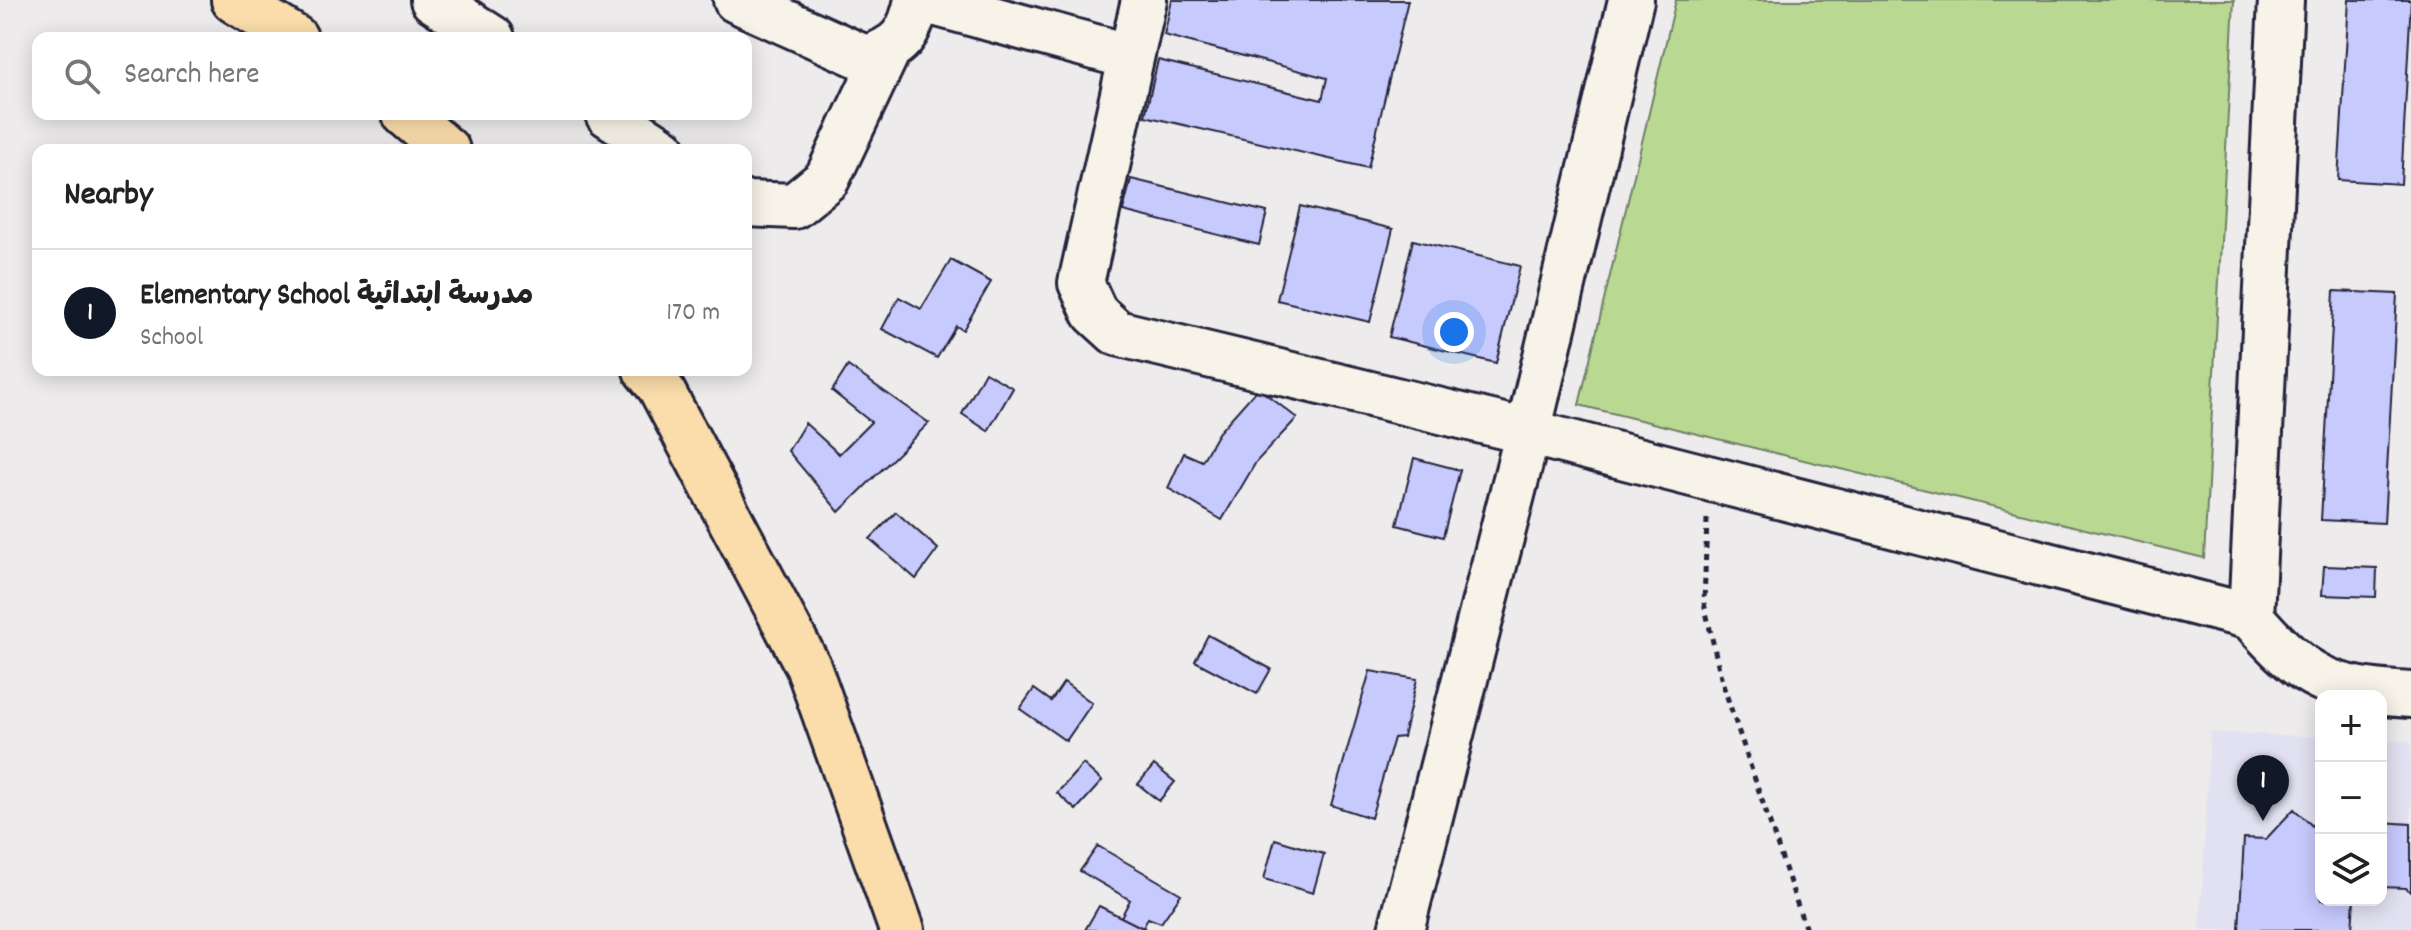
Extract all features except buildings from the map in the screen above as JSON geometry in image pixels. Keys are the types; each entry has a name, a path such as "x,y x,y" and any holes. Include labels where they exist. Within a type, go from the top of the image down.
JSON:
{"highway":[{"path":"234,0 285,32"},
{"path":"412,120 440,144"},
{"path":"651,376 660,387 808,666 902,930"}],"street":[{"path":"433,0 483,32"},
{"path":"736,0 865,58 887,52"},
{"path":"752,204 794,206 827,179 887,52 911,28 920,0 1131,57"},
{"path":"1144,0 1081,283 1095,313 1117,333 1528,432 2251,617 2293,662 2320,679 2351,690 2411,695"},
{"path":"1401,930 1528,432 1631,0"},
{"path":"2251,617 2281,0"},
{"path":"617,120 654,144"}],"path":[{"path":"1708,478 1704,603 1722,682 1806,930"}],"shaded area":[{"path":"2210,732 2315,737 2315,906 2387,906 2387,740 2411,742 2411,930 2200,930"}],"green space":[{"path":"1676,0 2234,0 2204,558 1579,405"}],"place":[{"name":"Elementary School مدرسة ابتدائية","path":"2263,821"}]}
